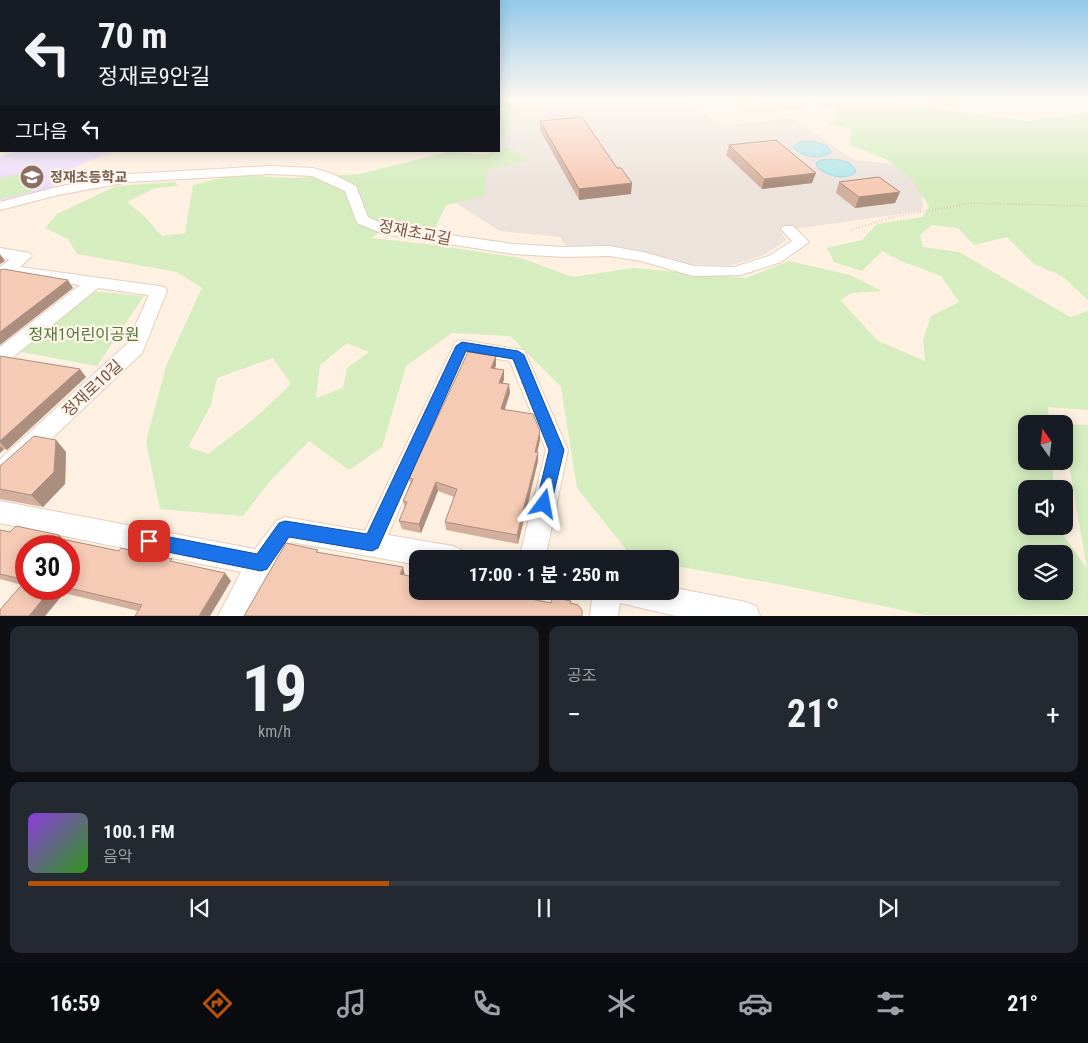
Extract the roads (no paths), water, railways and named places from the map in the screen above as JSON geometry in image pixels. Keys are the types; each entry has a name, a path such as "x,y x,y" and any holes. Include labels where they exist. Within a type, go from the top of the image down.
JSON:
{"street":[{"name":"정재초교길","path":"0,206 58,190 129,178 291,170 328,177 351,189 362,220 383,230 513,249 565,252 609,251 643,257 693,271 734,272 775,259 801,242 788,229"},
{"name":"정재로10길","path":"0,472 135,348 159,291 2,266"},
{"path":"0,357 95,282"},
{"path":"372,543 462,346 518,355 557,450 534,550"},
{"path":"0,512 261,563"},
{"path":"232,616 261,563 285,529 409,550"},
{"path":"604,616 606,600"},
{"path":"668,600 746,616"}],"water":[{"path":"813,141 827,146 831,152 817,157 801,153 793,147 799,142"},
{"path":"821,160 842,160 851,164 856,172 842,177 831,175 818,168 816,163"}],"place":[{"name":"정재초등학교","path":"32,177"}],"park label":[{"name":"정재1어린이공원","path":"84,334"}]}
